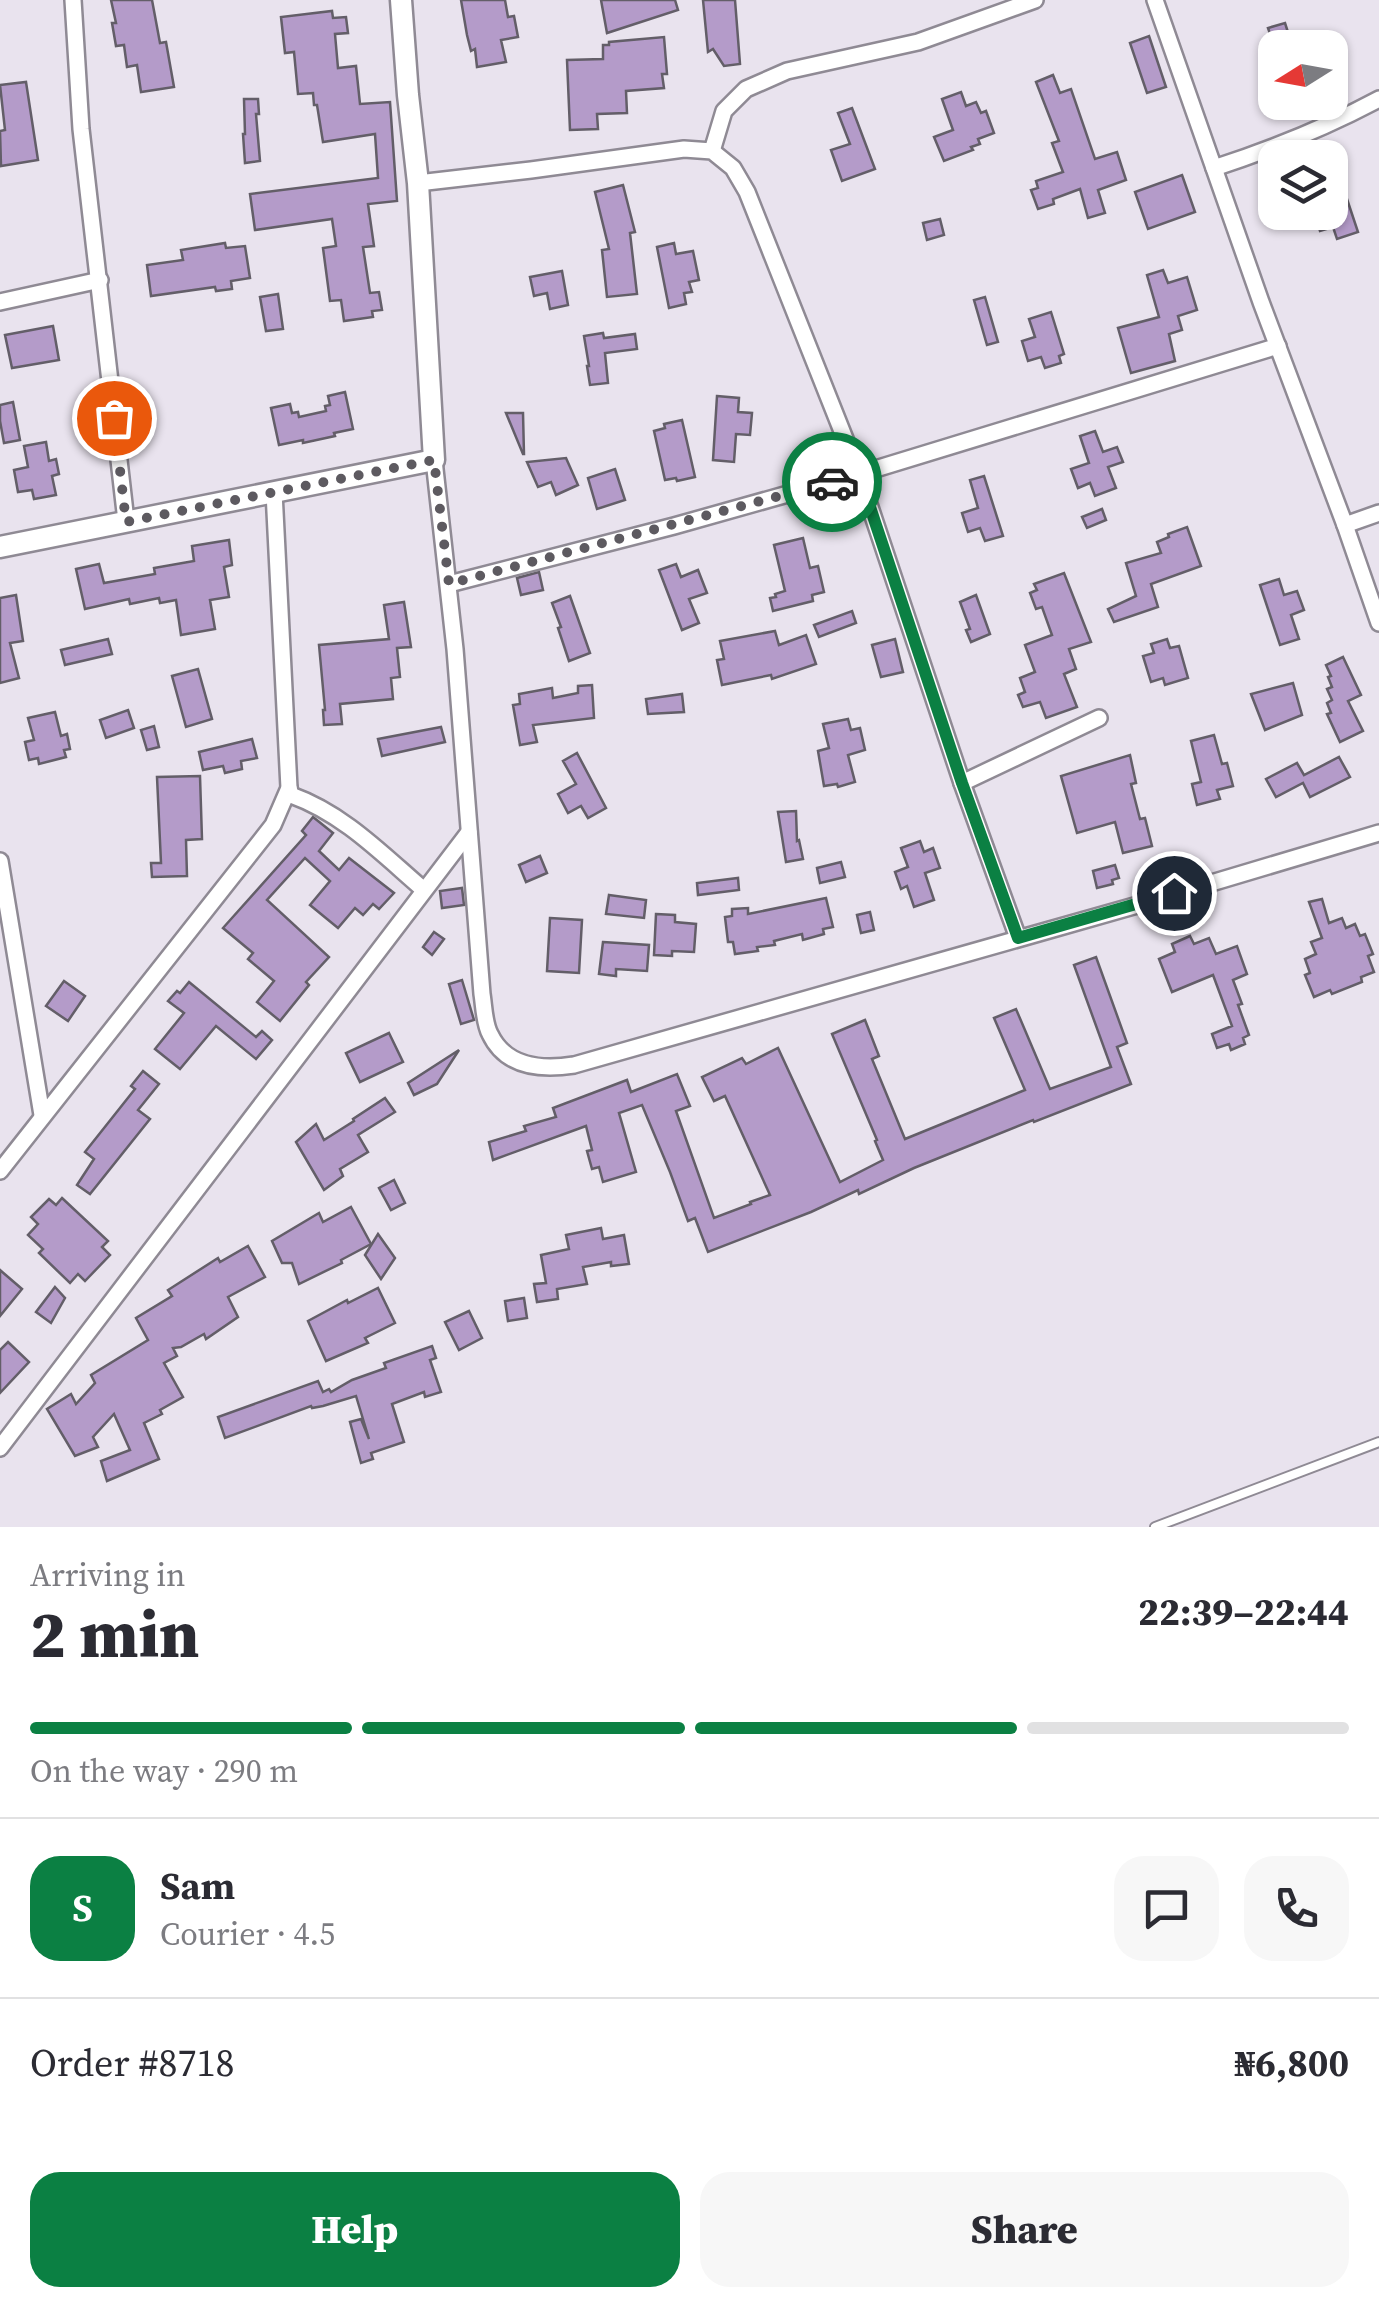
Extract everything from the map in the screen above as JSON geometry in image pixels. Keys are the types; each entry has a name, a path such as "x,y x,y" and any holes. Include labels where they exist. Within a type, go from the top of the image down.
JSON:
{"street":[{"path":"72,0 81,129 126,522"},
{"path":"401,0 418,182 434,460 449,584 482,994 489,1034 508,1057 546,1070 574,1065 1379,832"},
{"path":"712,151 724,111 746,89 787,71 918,42 1035,0"},
{"path":"1155,0 1379,623"},
{"path":"1214,168 1287,143 1379,100"},
{"path":"418,182 684,149 712,151 733,168 859,474 1018,938"},
{"path":"0,302 100,280"},
{"path":"449,584 859,474 1278,346"},
{"path":"0,547 434,460"},
{"path":"274,492 292,796 337,816 424,890"},
{"path":"1345,525 1379,513"},
{"path":"962,783 1099,718"},
{"path":"0,1171 273,825 289,788"},
{"path":"0,1448 468,832"},
{"path":"0,861 42,1115"}],"lane":[{"path":"1155,1527 1379,1442"}],"building":[{"path":"111,0 152,0 160,43 166,42 174,87 141,92 137,65 127,67 124,45 116,46"},
{"path":"461,0 505,0 508,17 514,16 518,37 501,40 506,62 477,67"},
{"path":"601,0 675,0 678,10 607,33"},
{"path":"703,0 735,0 740,64 724,66 713,49 708,52"},
{"path":"332,11 333,18 346,17 348,33 335,34 338,68 356,66 360,104 390,102 397,201 368,204 374,246 363,247 370,293 379,292 382,310 372,311 373,317 344,321 341,300 330,301 323,248 336,246 332,219 255,230 250,194 378,178 375,134 323,142 313,93 298,94 294,52 285,53 281,17"},
{"path":"1285,23 1287,30 1269,30"},
{"path":"1149,36 1166,87 1147,93 1130,43"},
{"path":"664,37 664,88 626,91 627,113 597,114 598,129 570,130 567,60 603,59 603,45 609,42"},
{"path":"1053,75 1060,93 1071,89 1095,159 1117,152 1126,180 1098,190 1105,213 1088,218 1080,189 1038,209 1031,190 1038,188 1036,181 1063,172 1052,143 1059,141 1036,82"},
{"path":"26,82 38,160 1,166 0,131 5,130 0,85"},
{"path":"961,92 966,106 976,102 981,113 986,111 994,133 978,139 980,144 971,147 973,150 944,161 934,137 953,130 942,99"},
{"path":"244,99 258,99 260,161 245,163"},
{"path":"852,108 875,169 842,181 831,150 850,144 838,113"},
{"path":"1182,175 1195,212 1148,229 1135,192"},
{"path":"623,185 635,232 630,233 637,294 607,297 602,250 609,249 595,192"},
{"path":"1348,202 1358,232 1337,239 1334,230 1348,230"},
{"path":"940,219 944,235 927,240 923,223"},
{"path":"225,243 226,248 245,246 250,278 231,281 232,289 216,291 215,287 151,296 147,265 183,260 181,250"},
{"path":"674,243 676,254 693,251 699,280 689,282 692,292 684,293 686,304 669,308 657,247"},
{"path":"1163,270 1168,283 1187,277 1197,310 1178,316 1182,330 1169,334 1175,361 1131,373 1118,328 1159,317 1147,275"},
{"path":"562,271 568,305 550,309 547,293 534,296 530,277"},
{"path":"278,294 283,329 266,331 260,297"},
{"path":"985,297 998,342 987,345 974,300"},
{"path":"1051,312 1064,354 1059,356 1061,363 1045,368 1041,357 1028,361 1022,341 1035,337 1029,319"},
{"path":"53,326 59,360 12,368 5,335"},
{"path":"603,333 604,338 635,334 637,349 605,353 608,383 590,385 584,336"},
{"path":"345,392 353,429 303,443 279,445 271,408 290,404 292,413 298,412 299,417 326,411 325,406 330,405 328,396"},
{"path":"717,396 739,398 738,412 752,413 750,435 736,434 734,462 713,460"},
{"path":"13,402 20,440 4,443 0,405"},
{"path":"506,413 523,413 524,454 523,454"},
{"path":"682,420 695,477 665,480 654,431"},
{"path":"1095,431 1103,452 1117,447 1123,462 1108,467 1116,488 1095,496 1090,483 1078,488 1071,469 1089,463 1080,436"},
{"path":"46,442 49,461 56,459 59,474 52,476 56,495 34,499 32,490 18,492 14,470 28,467 24,446"},
{"path":"566,458 578,485 556,495 551,482 538,487 527,462"},
{"path":"615,469 625,500 597,509 588,478"},
{"path":"984,476 1003,536 985,541 980,528 968,532 962,513 978,508 970,480"},
{"path":"1102,509 1106,520 1087,528 1082,517"},
{"path":"1187,527 1201,566 1151,584 1158,607 1114,622 1108,609 1136,596 1126,563 1161,553 1157,542"},
{"path":"803,538 810,568 818,566 824,592 812,595 813,601 773,611 770,598 785,591 774,545"},
{"path":"229,540 232,565 224,567 229,597 210,600 215,629 181,635 176,600 160,603 159,598 130,604 129,599 85,609 76,569 99,564 104,583 155,574 154,568 194,561 192,546"},
{"path":"676,564 681,577 698,570 707,593 689,599 699,623 682,630 659,570"},
{"path":"539,572 543,590 521,595 517,578"},
{"path":"1064,573 1091,642 1069,649 1076,669 1064,674 1077,707 1046,718 1040,702 1023,707 1018,695 1025,692 1020,678 1035,672 1025,645 1052,635 1042,607 1036,609 1030,593 1037,590 1034,584"},
{"path":"1279,579 1284,595 1297,591 1304,610 1291,615 1299,639 1280,645 1260,585"},
{"path":"16,595 23,641 10,643 19,678 0,683 0,598"},
{"path":"976,595 990,634 971,642 960,602"},
{"path":"570,596 590,653 569,661 552,603"},
{"path":"404,602 411,647 397,648 400,677 391,678 393,699 340,704 342,724 324,725 319,645 389,639 384,605"},
{"path":"852,611 856,623 819,637 814,625"},
{"path":"775,631 779,645 806,635 816,664 772,679 771,675 722,685 717,660 724,659 720,641"},
{"path":"108,639 112,654 65,665 61,650"},
{"path":"895,639 903,672 881,677 872,645"},
{"path":"1167,639 1170,648 1179,646 1188,678 1165,685 1163,678 1151,682 1143,656 1154,653 1151,644"},
{"path":"1343,657 1361,695 1348,701 1363,731 1340,742 1327,714 1331,713 1327,703 1332,700 1327,689 1332,687 1326,665"},
{"path":"198,669 212,719 186,727 172,676"},
{"path":"1293,683 1302,715 1265,730 1251,694"},
{"path":"592,685 594,718 533,725 537,742 520,745 513,705 520,704 519,694 552,688 553,698 578,693 578,686"},
{"path":"682,694 684,712 648,714 646,699"},
{"path":"128,710 134,728 106,738 100,720"},
{"path":"55,712 61,736 67,734 70,749 64,750 66,757 39,764 38,758 29,760 25,742 34,740 28,718"},
{"path":"848,719 851,730 860,728 865,750 848,755 855,782 824,786 818,751 829,748 823,724"},
{"path":"154,726 159,747 147,750 141,730"},
{"path":"441,727 445,742 382,756 378,739"},
{"path":"1214,735 1233,786 1217,790 1220,799 1197,805 1192,784 1201,782 1191,741"},
{"path":"252,739 257,758 241,761 242,769 225,773 223,766 203,770 199,752"},
{"path":"577,753 606,808 588,818 581,806 568,813 558,794 576,784 563,761"},
{"path":"1130,755 1136,783 1131,784 1152,846 1123,853 1115,822 1077,833 1061,776"},
{"path":"1339,757 1350,777 1310,797 1303,783 1276,797 1266,779 1297,763 1304,775"},
{"path":"200,776 202,839 186,840 187,876 152,877 151,863 161,863 157,777"},
{"path":"796,811 797,841 803,859 786,862 778,812"},
{"path":"313,817 333,833 319,851 339,870 349,858 394,893 379,909 373,904 363,915 355,908 338,928 310,905 330,881 305,858 267,900 329,957 306,982 309,985 280,1021 257,1002 274,981 248,959 253,953 223,928 306,835 302,831"},
{"path":"920,841 924,852 933,848 940,868 925,873 934,900 914,907 907,886 901,889 895,872 908,867 901,848"},
{"path":"540,856 547,873 526,882 519,865"},
{"path":"841,862 845,877 820,883 817,868"},
{"path":"1115,865 1119,878 1097,888 1093,871"},
{"path":"738,878 739,890 698,895 697,883"},
{"path":"462,888 464,905 442,908 440,891"},
{"path":"609,895 646,900 644,918 606,914"},
{"path":"826,898 833,927 823,929 824,934 803,940 802,934 774,941 775,945 757,947 758,951 735,954 733,942 728,942 725,917 732,916 732,909 748,908 748,914"},
{"path":"1322,899 1329,923 1342,918 1346,928 1355,924 1360,936 1365,934 1373,954 1368,956 1374,972 1361,977 1362,982 1314,997 1305,975 1310,973 1305,959 1316,954 1311,942 1322,938 1309,902"},
{"path":"870,912 874,930 861,933 857,915"},
{"path":"656,914 675,915 675,922 696,924 694,952 654,955"},
{"path":"550,918 582,920 579,973 547,971"},
{"path":"434,932 444,939 432,955 423,947"},
{"path":"1190,936 1194,944 1209,938 1216,954 1237,946 1247,974 1233,980 1249,1035 1243,1038 1245,1044 1231,1050 1229,1044 1217,1048 1212,1034 1232,1026 1213,975 1172,992 1159,959 1175,952 1172,944"},
{"path":"603,942 649,945 647,971 616,969 616,976 599,974"},
{"path":"1096,957 1127,1043 1117,1047 1131,1084 708,1252 695,1218 688,1221 642,1105 619,1113 636,1172 603,1182 599,1167 592,1169 586,1126 493,1160 489,1142 556,1117 553,1108 627,1080 631,1092 677,1074 690,1106 676,1111 714,1218 751,1204 770,1195 725,1096 714,1101 702,1077 742,1058 746,1064 778,1048 840,1182 883,1160 832,1034 865,1020 879,1056 872,1059 905,1139 1025,1090 994,1018 1016,1009 1050,1089 1111,1067 1074,965"},
{"path":"462,980 474,1020 461,1024 449,984"},
{"path":"64,981 85,996 68,1021 46,1006"},
{"path":"189,982 256,1037 262,1031 272,1040 256,1059 216,1026 180,1069 155,1049 184,1013 168,1001"},
{"path":"389,1033 403,1062 360,1082 346,1053"},
{"path":"459,1050 437,1084 414,1095 408,1083"},
{"path":"143,1071 159,1084 138,1110 150,1119 90,1194 77,1185 94,1159 85,1152 135,1089 131,1086"},
{"path":"385,1098 395,1112 358,1135 368,1152 340,1169 343,1176 324,1190 296,1142 316,1124 324,1140"},
{"path":"394,1180 405,1203 391,1210 379,1188"},
{"path":"62,1198 108,1241 102,1247 110,1255 85,1281 78,1274 70,1283 39,1253 43,1249 28,1235 38,1224 31,1217 49,1199 56,1205"},
{"path":"351,1207 371,1244 299,1284 292,1263 282,1263 272,1241 319,1213 323,1222"},
{"path":"601,1228 603,1239 624,1235 629,1264 611,1266 611,1262 583,1267 587,1284 557,1289 558,1299 537,1302 534,1284 546,1283 541,1255 569,1249 566,1235"},
{"path":"378,1234 395,1258 381,1279 365,1255"},
{"path":"248,1246 265,1277 228,1297 238,1317 206,1339 204,1334 173,1348 177,1356 164,1363 183,1397 144,1423 159,1459 107,1481 101,1461 130,1450 114,1414 93,1437 98,1447 75,1456 47,1409 71,1394 76,1404 95,1383 91,1375 148,1340 136,1318 172,1296 168,1290 218,1258 220,1262"},
{"path":"0,1270 22,1289 0,1316"},
{"path":"55,1287 65,1298 51,1323 36,1312"},
{"path":"378,1288 395,1323 365,1338 368,1343 326,1361 308,1321"},
{"path":"524,1298 527,1318 508,1321 505,1301"},
{"path":"469,1311 482,1338 459,1350 445,1322"},
{"path":"8,1342 29,1362 0,1393 0,1350"},
{"path":"432,1346 436,1358 430,1360 441,1392 425,1397 424,1392 392,1404 404,1442 371,1453 373,1459 361,1463 350,1422 361,1419 369,1439 356,1396 311,1406 225,1438 218,1417 318,1381 323,1392 331,1392 386,1368 384,1363"}],"way so far":[{"path":"114,418 126,522 434,460 449,584 832,482"}],"route":[{"path":"832,482 859,474 1018,938 1174,893"}]}
